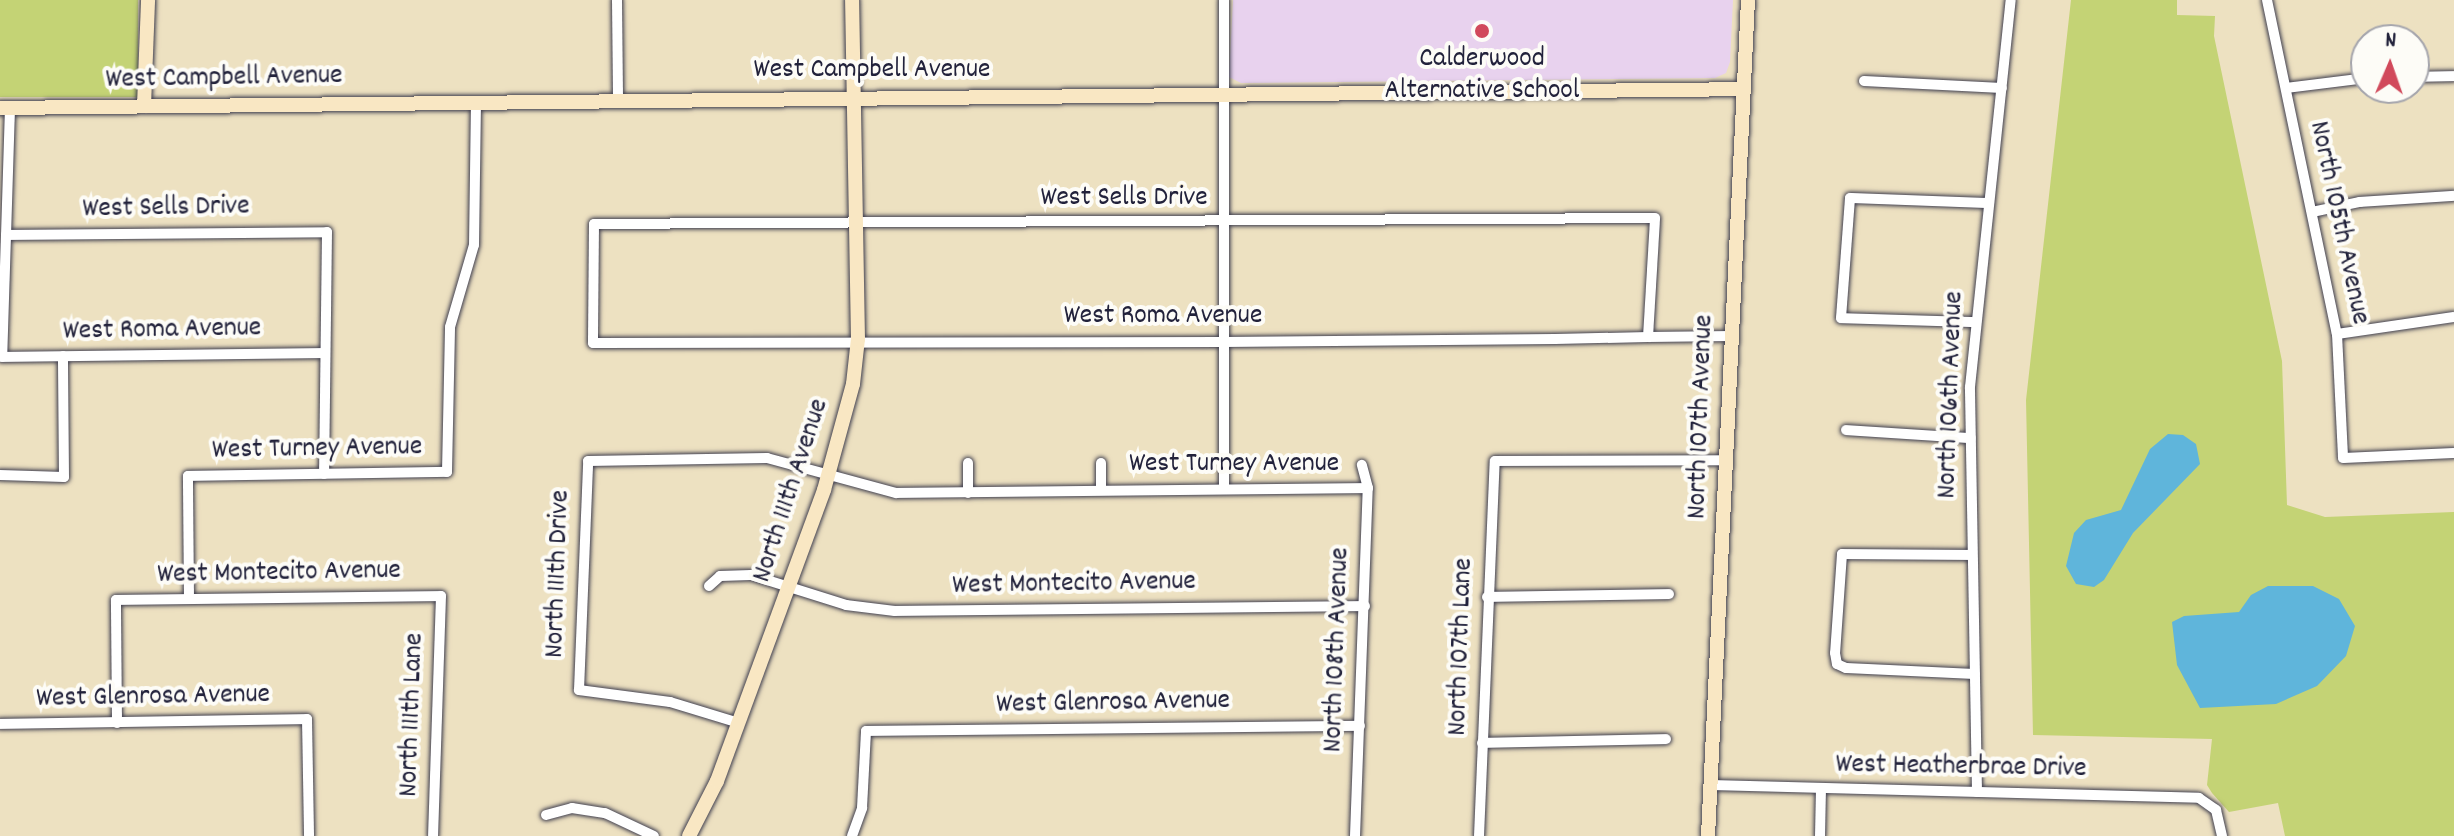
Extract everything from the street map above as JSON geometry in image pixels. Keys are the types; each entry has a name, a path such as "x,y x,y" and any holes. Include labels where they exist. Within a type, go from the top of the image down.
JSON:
{"street":[{"path":"144,106 148,0"},
{"path":"617,0 618,100"},
{"name":"North 111th Avenue","path":"689,836 739,723 829,475 853,384 858,339 852,0"},
{"path":"1224,0 1224,489"},
{"name":"North 107th Avenue","path":"1708,836 1748,0"},
{"name":"North 106th Avenue","path":"1977,792 1971,438 1974,322 2011,0"},
{"name":"North 105th Avenue","path":"2267,0 2337,334 2343,458 2454,453"},
{"path":"2430,77 2454,76"},
{"path":"2286,88 2350,80"},
{"path":"1864,81 2002,88"},
{"name":"West Campbell Avenue","path":"5,108 1744,89"},
{"name":"West Turney Avenue","path":"189,599 188,476 447,472 450,327 474,245 476,102"},
{"path":"2,357 6,235 5,108"},
{"path":"2312,212 2360,202 2454,196"},
{"path":"1974,322 1841,318 1850,198 1988,203"},
{"name":"West Sells Drive","path":"593,343 594,224 856,222 1223,224 1655,218 1648,337"},
{"name":"West Sells Drive","path":"6,235 327,232 322,353"},
{"path":"2337,334 2454,317"},
{"name":"West Roma Avenue","path":"593,343 858,339 1223,342 1731,336"},
{"path":"322,353 324,474"},
{"name":"West Roma Avenue","path":"2,357 322,353"},
{"path":"0,475 64,477 63,356"},
{"path":"1846,430 1971,438"},
{"name":"West Turney Avenue","path":"588,461 767,458 896,493 1368,488"},
{"name":"North 107th Lane","path":"1479,836 1495,461 1726,460"},
{"name":"North 111th Drive","path":"588,461 579,690 661,700 739,723"},
{"path":"968,463 968,493"},
{"name":"West Turney Avenue","path":"1101,463 1101,490"},
{"name":"North 108th Avenue","path":"1355,836 1368,488 1362,465"},
{"path":"1972,555 1842,554 1837,664 1975,674"},
{"name":"West Montecito Avenue","path":"709,586 720,576 736,573 846,605 895,611 1365,606"},
{"path":"1487,597 1669,594"},
{"name":"West Montecito Avenue","path":"117,723 116,600 441,596"},
{"name":"North 111th Lane","path":"433,836 441,596"},
{"name":"West Glenrosa Avenue","path":"0,724 307,719 309,836"},
{"name":"West Glenrosa Avenue","path":"853,836 862,808 866,731 1360,726"},
{"path":"1482,743 1666,739"},
{"name":"West Heatherbrae Drive","path":"1711,785 2210,801 2222,836"},
{"path":"1820,836 1821,788"},
{"path":"546,815 572,808 605,813 654,836"}],"shaded area":[{"name":"Calderwood Alternative School","path":"1233,0 1733,0 1730,62 1726,73 1715,78 1241,83 1229,77"}],"green space":[{"path":"0,0 138,0 138,97 0,97"},
{"path":"2071,0 2177,0 2177,15 2215,16 2214,36 2282,361 2287,505 2325,517 2454,512 2454,836 2285,836 2278,803 2229,812 2212,793 2207,785 2212,739 2033,735 2026,400"}],"water":[{"path":"2168,434 2183,435 2196,444 2200,464 2133,533 2104,580 2094,587 2076,584 2066,566 2074,533 2086,520 2121,510 2150,449"},
{"path":"2268,586 2313,586 2339,599 2355,626 2346,656 2317,686 2276,704 2200,708 2177,665 2172,622 2184,616 2239,612 2251,595"}],"place":[{"name":"Calderwood Alternative School","path":"1482,31"}]}
